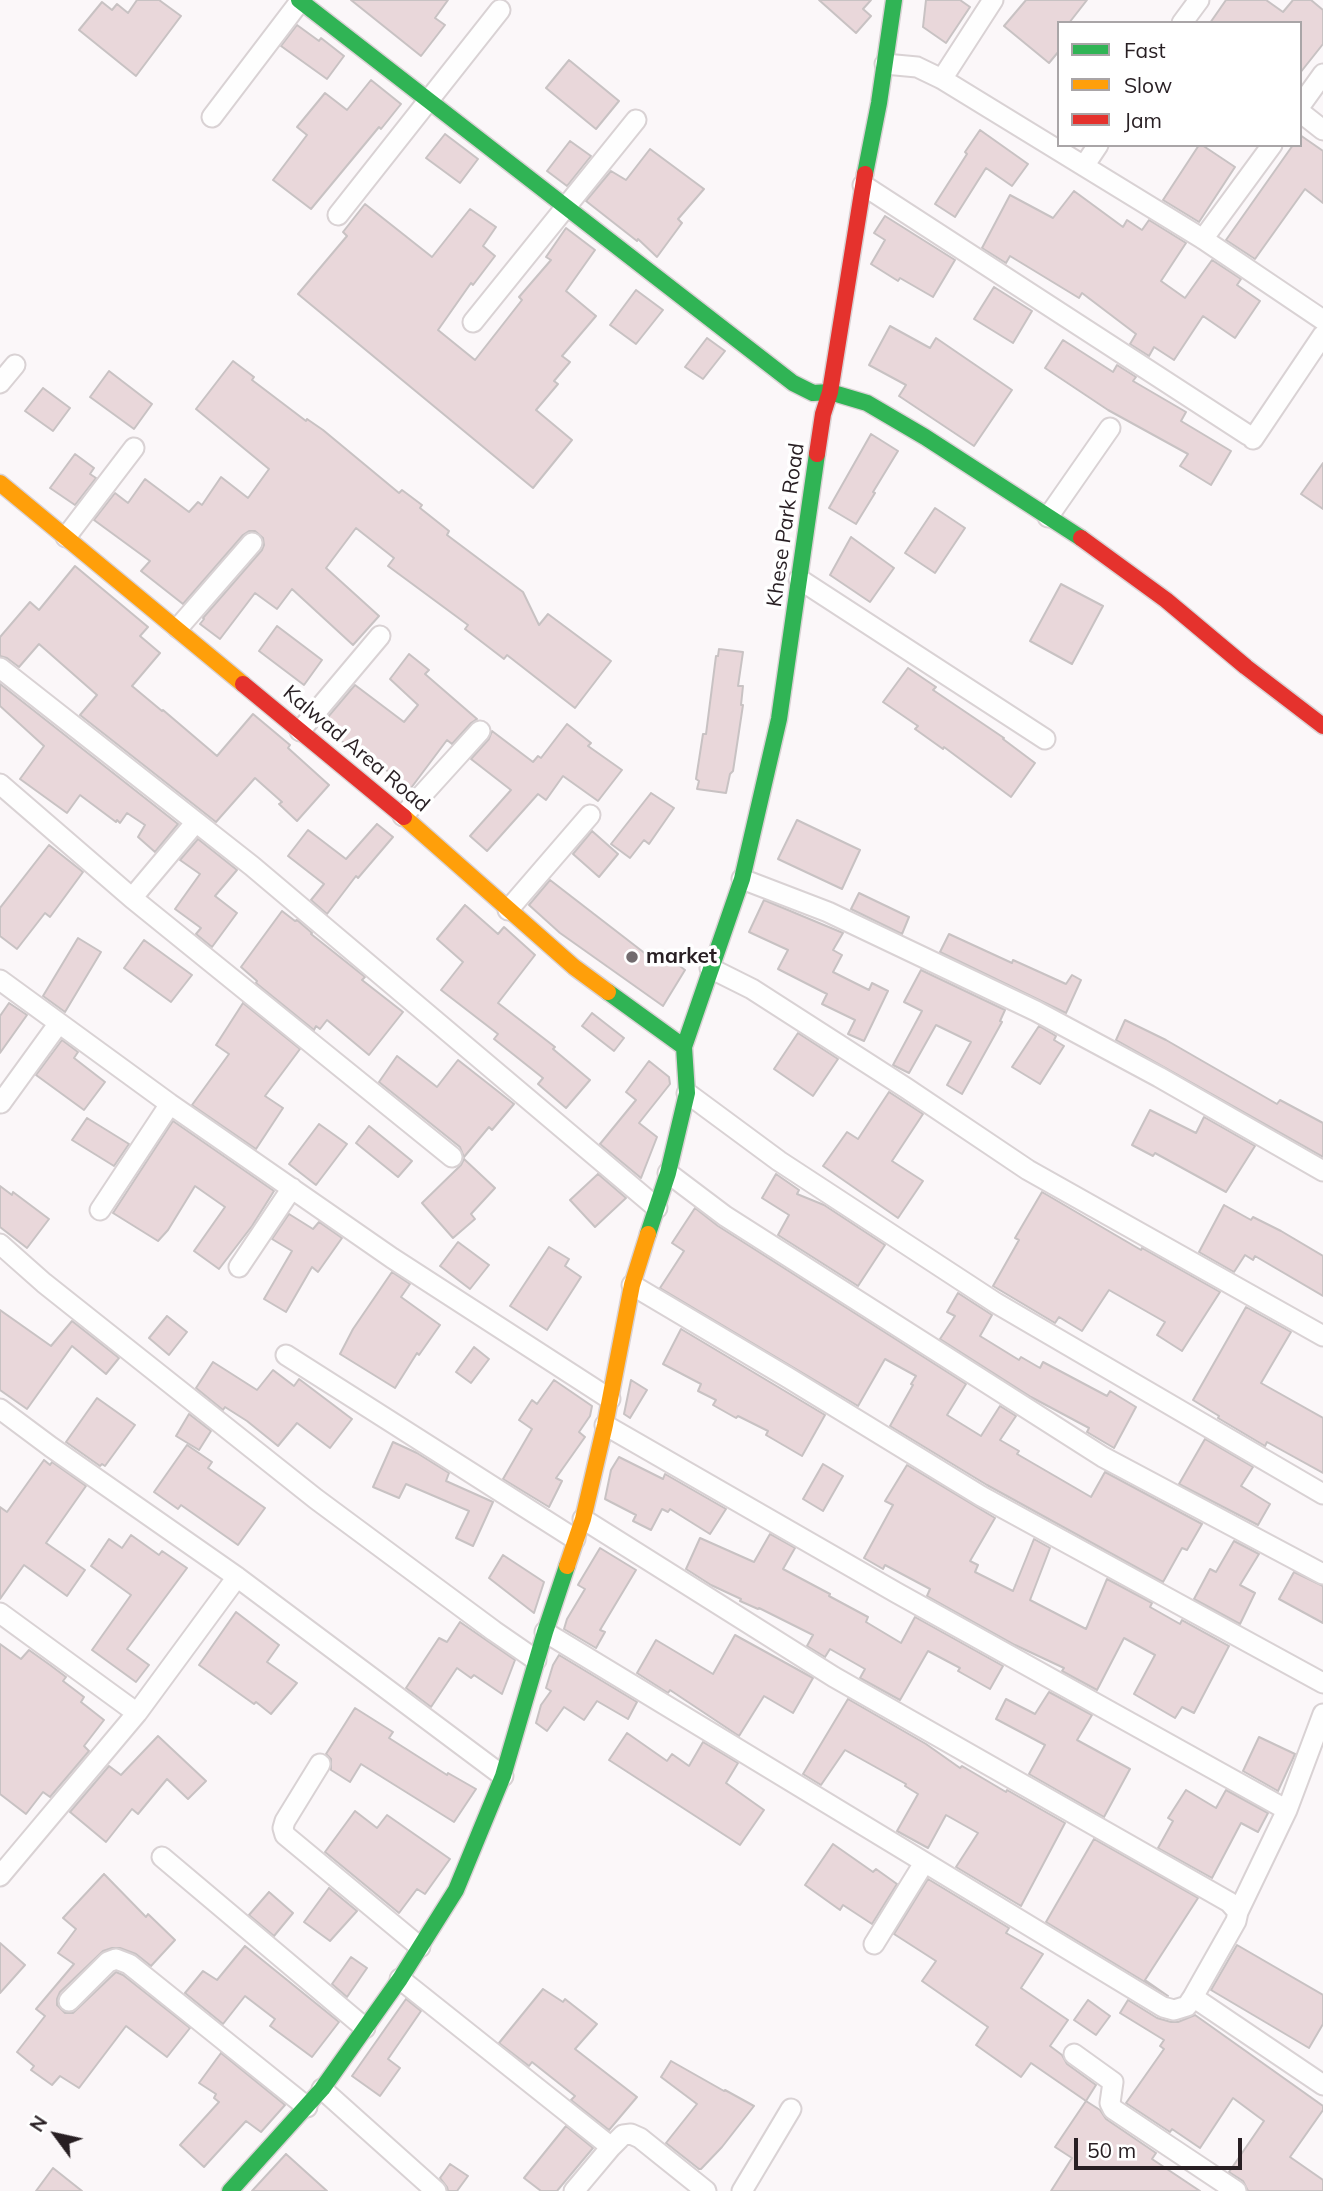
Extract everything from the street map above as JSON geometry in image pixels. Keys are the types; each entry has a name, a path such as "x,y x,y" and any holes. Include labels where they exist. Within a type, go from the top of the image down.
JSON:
{"street":[{"path":"212,117 300,0 793,383 813,393 830,392 867,403 925,437 1048,517 1167,600 1246,667 1323,726"},
{"name":"Khese Park Road","path":"684,1047 742,879 779,719 823,414 830,392 894,0"},
{"path":"942,79 993,0"},
{"path":"1183,21 1199,0"},
{"path":"338,215 500,10"},
{"path":"885,64 917,67 942,79 1203,239 1323,320"},
{"path":"1302,103 1323,74"},
{"path":"1302,114 1323,130"},
{"path":"473,322 636,120"},
{"path":"1084,166 1097,147"},
{"path":"1203,239 1271,147"},
{"path":"863,185 1251,437 1323,335"},
{"path":"0,383 15,365"},
{"path":"1048,517 1110,428"},
{"path":"65,537 134,448"},
{"name":"Kalwad Area Road","path":"0,483 403,816 574,967 684,1047"},
{"path":"178,628 252,543"},
{"path":"799,579 1045,739"},
{"path":"300,731 380,636"},
{"path":"0,668 263,875 657,1208"},
{"path":"403,816 480,731"},
{"path":"0,784 132,898 452,1157"},
{"path":"508,909 590,815"},
{"path":"132,898 196,822"},
{"path":"742,879 828,912 1036,1011 1159,1077 1323,1171"},
{"path":"710,968 752,989 1028,1170 1323,1336"},
{"path":"0,981 170,1104 392,1258 610,1399"},
{"path":"1,1103 59,1023"},
{"path":"231,2191 322,2089 400,1979 456,1889 503,1776 536,1660 583,1519 605,1425 632,1285 668,1173 687,1093 684,1047"},
{"path":"687,1093 779,1161 996,1303 1323,1494"},
{"path":"100,1210 170,1104"},
{"path":"668,1173 725,1216 1103,1457 1323,1574"},
{"path":"239,1267 292,1188"},
{"path":"0,1244 44,1283 316,1499 536,1660"},
{"path":"632,1285 981,1496 1323,1683"},
{"path":"286,1355 575,1539"},
{"path":"0,1409 237,1577 503,1776"},
{"path":"605,1425 897,1593 1287,1810"},
{"path":"583,1519 834,1677 1229,1902 1238,1912"},
{"path":"0,1876 137,1713 237,1577"},
{"path":"0,1613 137,1713"},
{"path":"545,1632 924,1864 1163,2007 1174,2010 1186,2006 1193,1997 1236,1921 1287,1810 1323,1714"},
{"path":"320,1764 285,1821 285,1835 420,1947"},
{"path":"162,1857 365,2028"},
{"path":"874,1944 924,1864"},
{"path":"69,2001 107,1962 116,1959 129,1964 307,2107"},
{"path":"400,1979 611,2147"},
{"path":"1193,1997 1323,2085"},
{"path":"1074,2054 1113,2082 1110,2103 1112,2109 1236,2191"},
{"path":"322,2089 436,2191"},
{"path":"742,2191 791,2109"},
{"path":"573,2191 623,2135 632,2134 706,2191"}],"building":[{"path":"137,0 159,0 181,16 136,76 79,30 102,2 112,10 117,4 128,13"},
{"path":"351,0 448,0 435,18 445,25 421,56"},
{"path":"819,0 871,0 863,9 871,16 856,33"},
{"path":"926,0 960,0 970,7 946,43 923,27"},
{"path":"1026,0 1087,0 1071,21 1057,21 1057,53 1049,63 1004,26"},
{"path":"1226,0 1266,0 1283,12 1293,0 1311,0 1323,10 1323,44 1302,70 1302,21 1211,21"},
{"path":"297,25 319,41 321,38 344,56 327,79 281,46"},
{"path":"569,60 619,101 596,129 546,88"},
{"path":"371,80 401,104 311,209 273,180 307,135 297,127 325,93 347,110"},
{"path":"980,130 1028,164 1012,186 986,168 955,217 935,204"},
{"path":"445,134 478,159 460,183 426,158"},
{"path":"1302,136 1323,151 1323,203 1305,189 1255,259 1226,240 1292,147 1302,147"},
{"path":"570,141 591,156 567,186 547,171"},
{"path":"1198,147 1205,147 1235,167 1199,222 1163,200"},
{"path":"650,149 704,189 678,219 682,223 657,257 638,239 637,241 586,201 611,171 626,180"},
{"path":"1074,191 1123,227 1127,220 1142,230 1149,220 1186,243 1161,281 1185,298 1212,260 1241,279 1237,285 1260,301 1235,338 1203,316 1174,360 1154,347 1149,356 1130,344 1136,334 1082,293 1079,298 1010,256 1006,263 982,248 1010,195 1053,218"},
{"path":"365,204 432,257 470,209 496,227 483,246 495,256 473,285 471,283 438,330 475,360 522,300 519,297 551,260 546,257 566,228 595,250 566,291 596,316 562,356 570,362 554,381 558,384 536,410 572,440 533,488 298,294 347,236 343,232"},
{"path":"885,216 955,260 933,297 900,278 898,281 871,264 885,240 874,233"},
{"path":"994,287 1032,311 1013,343 974,319"},
{"path":"636,290 663,310 636,344 610,325"},
{"path":"890,326 930,348 936,338 1012,390 974,446 899,396 906,385 869,365"},
{"path":"707,338 725,351 703,379 685,367"},
{"path":"1063,340 1113,372 1117,365 1136,377 1133,381 1186,412 1181,421 1231,451 1211,485 1180,466 1188,454 1108,410 1045,368"},
{"path":"233,361 254,377 252,380 306,421 307,419 323,430 399,493 402,490 422,505 420,508 449,531 447,535 523,592 539,625 548,614 611,661 575,708 507,655 504,659 465,629 468,625 388,566 394,558 356,528 326,568 379,616 353,645 292,589 277,609 255,593 220,639 200,624 262,550 263,538 255,531 243,535 183,604 141,571 150,561 94,520 115,493 128,503 145,479 189,512 198,502 202,505 221,477 248,498 269,469 196,409"},
{"path":"109,371 152,404 134,429 90,397"},
{"path":"43,388 70,408 53,431 25,411"},
{"path":"871,434 898,451 856,524 829,508"},
{"path":"75,454 94,468 90,474 96,478 75,505 50,488"},
{"path":"1323,463 1323,509 1301,494"},
{"path":"935,508 965,528 935,573 905,553"},
{"path":"851,537 894,568 870,602 830,575"},
{"path":"75,566 148,627 140,636 160,653 132,686 217,756 253,714 290,745 288,748 329,785 297,821 279,804 282,802 255,778 216,822 80,715 97,695 39,644 19,667 0,656 0,637 30,602 39,610"},
{"path":"1061,584 1103,606 1072,664 1030,641"},
{"path":"277,626 322,660 304,685 259,651"},
{"path":"719,649 743,652 738,686 743,686 743,705 733,771 726,793 697,789 699,781 696,779"},
{"path":"409,654 429,670 425,674 477,719 452,744 447,740 411,788 361,752 358,755 322,724 355,685 404,722 418,705 390,679"},
{"path":"908,668 936,687 933,690 1004,738 1035,763 1011,797 915,729 918,726 883,702"},
{"path":"0,684 178,824 155,852 138,837 145,825 127,813 120,823 117,820 116,822 80,795 67,813 20,779 44,746 0,706"},
{"path":"567,724 591,743 588,746 622,770 598,801 563,776 546,800 538,794 487,851 470,836 511,790 471,759 489,739 492,731 533,762 538,756 541,758"},
{"path":"651,793 674,808 649,844 644,840 630,858 611,844"},
{"path":"797,820 860,850 842,889 778,859"},
{"path":"377,824 393,837 358,878 356,876 327,914 311,900 324,884 288,856 308,830 346,859"},
{"path":"592,831 618,854 599,877 573,854"},
{"path":"198,839 237,870 215,896 237,913 212,947 196,934 201,928 175,909 200,874 180,860"},
{"path":"49,845 83,872 50,917 45,913 17,949 0,936 0,908"},
{"name":"market","path":"550,880 651,958 658,950 685,970 663,1006 560,933 529,905"},
{"path":"859,893 909,917 902,934 851,909"},
{"path":"764,900 843,933 833,950 842,955 833,972 869,990 872,983 888,991 864,1041 848,1034 855,1020 822,1004 827,994 778,969 788,950 749,932"},
{"path":"465,905 498,934 504,927 535,955 498,1003 555,1047 553,1049 590,1080 566,1108 538,1084 543,1078 494,1039 498,1034 441,990 463,962 437,939"},
{"path":"282,911 297,920 365,977 362,980 403,1012 369,1055 327,1020 320,1029 316,1026 314,1030 256,983 241,967"},
{"path":"949,934 1066,984 1072,975 1081,980 1066,1013 940,952"},
{"path":"78,938 101,952 65,1012 43,996"},
{"path":"144,940 192,975 171,1002 124,968"},
{"path":"921,970 1005,1010 1000,1021 1002,1022 962,1094 947,1085 971,1042 936,1025 909,1073 893,1065 922,1011 904,1002"},
{"path":"9,1003 27,1015 0,1053 0,1016"},
{"path":"243,1003 300,1049 265,1096 283,1108 256,1149 192,1105 229,1054 216,1045"},
{"path":"592,1013 624,1038 614,1051 582,1026"},
{"path":"1125,1020 1166,1040 1277,1104 1280,1100 1323,1123 1323,1157 1116,1040"},
{"path":"1039,1026 1056,1036 1054,1040 1064,1046 1040,1084 1012,1067"},
{"path":"798,1033 838,1059 813,1096 774,1069"},
{"path":"62,1040 78,1052 74,1058 105,1082 84,1110 36,1075"},
{"path":"397,1056 437,1087 458,1060 514,1104 492,1130 489,1127 464,1157 460,1147 379,1082"},
{"path":"649,1061 669,1077 670,1084 639,1123 657,1137 641,1178 600,1144 636,1100 626,1092"},
{"path":"889,1092 923,1114 892,1161 923,1181 898,1218 823,1166 847,1132 858,1139"},
{"path":"1150,1110 1196,1133 1204,1117 1255,1146 1226,1192 1155,1153 1153,1156 1132,1145"},
{"path":"87,1118 129,1144 114,1166 72,1140"},
{"path":"173,1121 274,1191 252,1226 219,1269 194,1251 225,1207 195,1186 168,1230 158,1241 113,1213"},
{"path":"319,1124 347,1144 316,1185 289,1164"},
{"path":"369,1126 412,1161 398,1177 356,1143"},
{"path":"464,1159 495,1188 471,1214 475,1219 453,1238 422,1203"},
{"path":"598,1174 626,1198 595,1227 570,1200"},
{"path":"776,1174 799,1190 797,1194 824,1205 885,1245 858,1286 778,1235 789,1215 762,1198"},
{"path":"0,1186 12,1195 13,1192 49,1219 27,1248 0,1227"},
{"path":"1042,1192 1220,1292 1182,1351 1157,1335 1165,1322 1109,1290 1082,1331 1059,1317 1055,1323 993,1286 1019,1240 1015,1238"},
{"path":"1224,1205 1251,1220 1253,1217 1281,1231 1323,1256 1323,1296 1255,1256 1253,1260 1245,1255 1234,1272 1199,1252"},
{"path":"695,1208 718,1226 966,1384 947,1415 981,1436 1000,1406 1016,1416 1000,1440 1019,1451 1017,1454 1091,1497 1105,1472 1202,1524 1187,1550 1182,1548 1163,1582 987,1485 890,1426 916,1376 885,1359 858,1406 660,1288 684,1251 672,1243"},
{"path":"289,1214 313,1229 319,1222 342,1238 318,1272 312,1267 286,1312 264,1299 292,1251 272,1239"},
{"path":"458,1242 489,1265 470,1289 440,1266"},
{"path":"549,1247 569,1259 565,1266 581,1277 547,1330 510,1306"},
{"path":"392,1272 410,1284 401,1297 440,1325 419,1355 417,1353 395,1388 340,1354 353,1329"},
{"path":"958,1293 992,1315 980,1336 1019,1360 1021,1357 1040,1368 1043,1362 1107,1396 1110,1391 1136,1407 1114,1448 1087,1432 1089,1428 1031,1397 940,1339 955,1316 947,1312"},
{"path":"1246,1307 1291,1332 1261,1383 1323,1418 1323,1473 1267,1442 1265,1446 1193,1400"},
{"path":"0,1310 51,1346 72,1321 119,1358 106,1374 72,1346 27,1409 0,1390"},
{"path":"167,1316 187,1332 169,1355 149,1338"},
{"path":"681,1329 825,1415 802,1456 766,1435 768,1431 713,1405 716,1400 698,1391 701,1384 663,1364"},
{"path":"474,1347 489,1359 471,1383 456,1372"},
{"path":"213,1362 257,1390 273,1370 294,1386 299,1379 352,1419 330,1448 297,1423 278,1446 247,1421 225,1407 223,1410 196,1388"},
{"path":"554,1380 592,1406 590,1416 579,1432 585,1437 556,1478 562,1481 549,1507 503,1479 532,1429 519,1420 532,1400 537,1404"},
{"path":"631,1380 647,1390 630,1418 624,1414"},
{"path":"97,1398 135,1425 105,1466 100,1466 66,1442"},
{"path":"189,1414 211,1431 199,1450 176,1436"},
{"path":"1205,1439 1253,1467 1241,1486 1270,1504 1258,1525 1179,1484"},
{"path":"393,1442 449,1473 446,1481 493,1502 473,1546 456,1538 469,1511 406,1484 399,1498 373,1487"},
{"path":"187,1445 212,1462 208,1468 265,1508 238,1545 181,1505 178,1509 154,1492"},
{"path":"619,1457 663,1479 665,1474 726,1509 710,1534 670,1509 668,1512 662,1509 651,1530 633,1521 636,1515 605,1499 611,1470"},
{"path":"44,1460 50,1465 52,1462 86,1486 46,1543 85,1570 67,1596 24,1565 0,1599 0,1507 7,1512"},
{"path":"823,1464 843,1476 823,1511 803,1499"},
{"path":"907,1465 995,1518 970,1561 978,1565 975,1572 1013,1591 1034,1539 1050,1548 1030,1600 1086,1629 1107,1579 1152,1603 1150,1607 1180,1624 1182,1620 1229,1646 1194,1713 1182,1707 1175,1718 1134,1694 1155,1655 1124,1638 1097,1690 1062,1671 1064,1668 1015,1645 927,1596 930,1589 885,1565 883,1569 864,1558 893,1505 885,1501"},
{"path":"770,1534 795,1548 783,1569 868,1617 866,1622 901,1643 915,1617 1003,1666 990,1689 958,1671 960,1668 928,1651 900,1700 860,1678 865,1669 830,1649 825,1657 807,1646 813,1635 740,1601 741,1599 686,1569 700,1538 754,1562"},
{"path":"131,1535 159,1555 162,1551 187,1568 127,1649 149,1665 136,1682 92,1650 131,1595 91,1566 109,1539 122,1548"},
{"path":"1234,1541 1259,1554 1240,1585 1255,1593 1240,1624 1194,1599 1210,1569 1216,1572"},
{"path":"600,1548 636,1570 600,1630 605,1632 596,1648 564,1629 585,1589 578,1585"},
{"path":"503,1555 544,1582 534,1613 489,1578"},
{"path":"1294,1572 1323,1586 1323,1623 1279,1599"},
{"path":"236,1612 279,1645 267,1662 297,1683 271,1714 199,1665"},
{"path":"460,1622 515,1660 502,1694 474,1675 471,1678 457,1668 431,1707 406,1688 439,1638 447,1642"},
{"path":"735,1635 813,1678 793,1713 764,1696 739,1736 670,1690 668,1693 637,1673 656,1640 713,1674"},
{"path":"0,1644 21,1659 29,1650 50,1665 66,1677 63,1681 84,1697 81,1702 104,1720 84,1746 89,1751 50,1797 43,1792 26,1814 0,1794"},
{"path":"559,1655 637,1702 628,1719 597,1701 584,1720 564,1707 547,1731 536,1723 541,1705 551,1691 546,1688"},
{"path":"1049,1692 1092,1715 1077,1740 1130,1769 1104,1817 1029,1774 1045,1745 996,1719 1006,1699 1035,1714"},
{"path":"848,1699 926,1744 960,1768 962,1766 1065,1823 1021,1906 956,1867 978,1833 946,1815 928,1848 897,1831 918,1794 905,1786 906,1784 845,1750 821,1785 803,1774"},
{"path":"355,1708 393,1732 389,1738 447,1775 448,1773 476,1789 454,1822 361,1764 350,1782 331,1770 331,1759 326,1754"},
{"path":"627,1733 667,1761 672,1754 689,1766 703,1742 738,1763 726,1783 764,1810 740,1845 609,1760"},
{"path":"158,1736 206,1781 188,1799 167,1779 138,1814 132,1809 106,1842 70,1812 109,1766 121,1775"},
{"path":"1259,1737 1295,1754 1278,1791 1243,1771"},
{"path":"1186,1790 1216,1808 1226,1790 1268,1813 1258,1832 1241,1823 1212,1878 1158,1848 1173,1821 1168,1818"},
{"path":"355,1811 377,1828 387,1815 450,1859 425,1894 417,1889 399,1913 325,1852"},
{"path":"1094,1839 1198,1898 1145,1980 1168,1996 1046,1922"},
{"path":"833,1844 873,1872 876,1869 897,1884 872,1924 843,1905 840,1910 805,1885"},
{"path":"104,1874 146,1917 148,1914 175,1940 151,1966 136,1954 120,1948 103,1951 60,1992 57,2005 65,2013 73,2013 116,1972 190,2028 167,2057 126,2026 79,2088 60,2076 52,2085 31,2070 34,2066 17,2052 45,2016 36,2009 74,1964 58,1953 76,1929 63,1918"},
{"path":"928,1879 1009,1928 1006,1933 1043,1954 1021,1988 1068,2020 1050,2046 1062,2055 1067,2064 1096,2085 1086,2101 1031,2063 1021,2077 976,2045 988,2027 922,1981 936,1961 894,1934"},
{"path":"329,1888 357,1911 330,1941 304,1922"},
{"path":"269,1892 293,1913 274,1936 249,1915"},
{"path":"0,1943 25,1965 0,1993"},
{"path":"1237,1945 1323,1995 1323,2024 1309,2048 1211,1990"},
{"path":"245,1946 339,2022 312,2057 270,2026 275,2019 245,1996 223,2024 185,1993 203,1971 217,1980"},
{"path":"351,1957 367,1968 347,1997 332,1984"},
{"path":"543,1989 563,2002 565,1999 597,2024 575,2049 637,2097 609,2130 571,2100 575,2096 532,2062 529,2066 499,2043"},
{"path":"406,1999 421,2011 388,2059 400,2068 380,2096 352,2076"},
{"path":"1088,2000 1110,2016 1096,2035 1074,2020"},
{"path":"1128,2000 1157,2018 1171,2022 1195,2015 1323,2106 1323,2110 1290,2157 1323,2180 1323,2191 1248,2191 1243,2181 1229,2172 1264,2121 1233,2098 1200,2148 1126,2103 1164,2049 1160,2046 1164,2040 1120,2013"},
{"path":"221,2053 285,2105 261,2132 246,2121 204,2167 180,2145 219,2102 214,2098 216,2094 199,2083"},
{"path":"671,2061 754,2106 701,2169 666,2143 697,2104 661,2077"},
{"path":"1086,2101 1100,2110 1106,2119 1156,2153 1152,2159 1200,2191 1051,2191 1072,2158 1055,2147"},
{"path":"566,2126 593,2148 557,2191 541,2191 524,2178"},
{"path":"286,2154 327,2191 252,2191"},
{"path":"450,2164 468,2176 457,2191 448,2191 440,2178"},
{"path":"53,2168 82,2191 36,2191"}],"traffic: fast":[{"path":"299,0 793,383 813,393 830,392 867,403 925,437 1081,538"},
{"path":"865,174 879,103 894,0"},
{"path":"648,1234 668,1173 687,1093 684,1047 742,879 779,719 817,454"},
{"path":"608,992 684,1047"},
{"path":"230,2191 322,2089 400,1979 456,1890 503,1776 567,1566"}],"traffic: slow":[{"path":"0,483 243,684"},
{"path":"404,817 574,967 608,992"},
{"path":"567,1566 583,1519 605,1425 632,1285 648,1234"}],"traffic: jam":[{"path":"817,454 823,414 830,392 865,174"},
{"path":"1081,538 1166,600 1246,667 1323,726"},
{"path":"243,684 404,817"}],"place":[{"name":"market","path":"632,957"}]}
